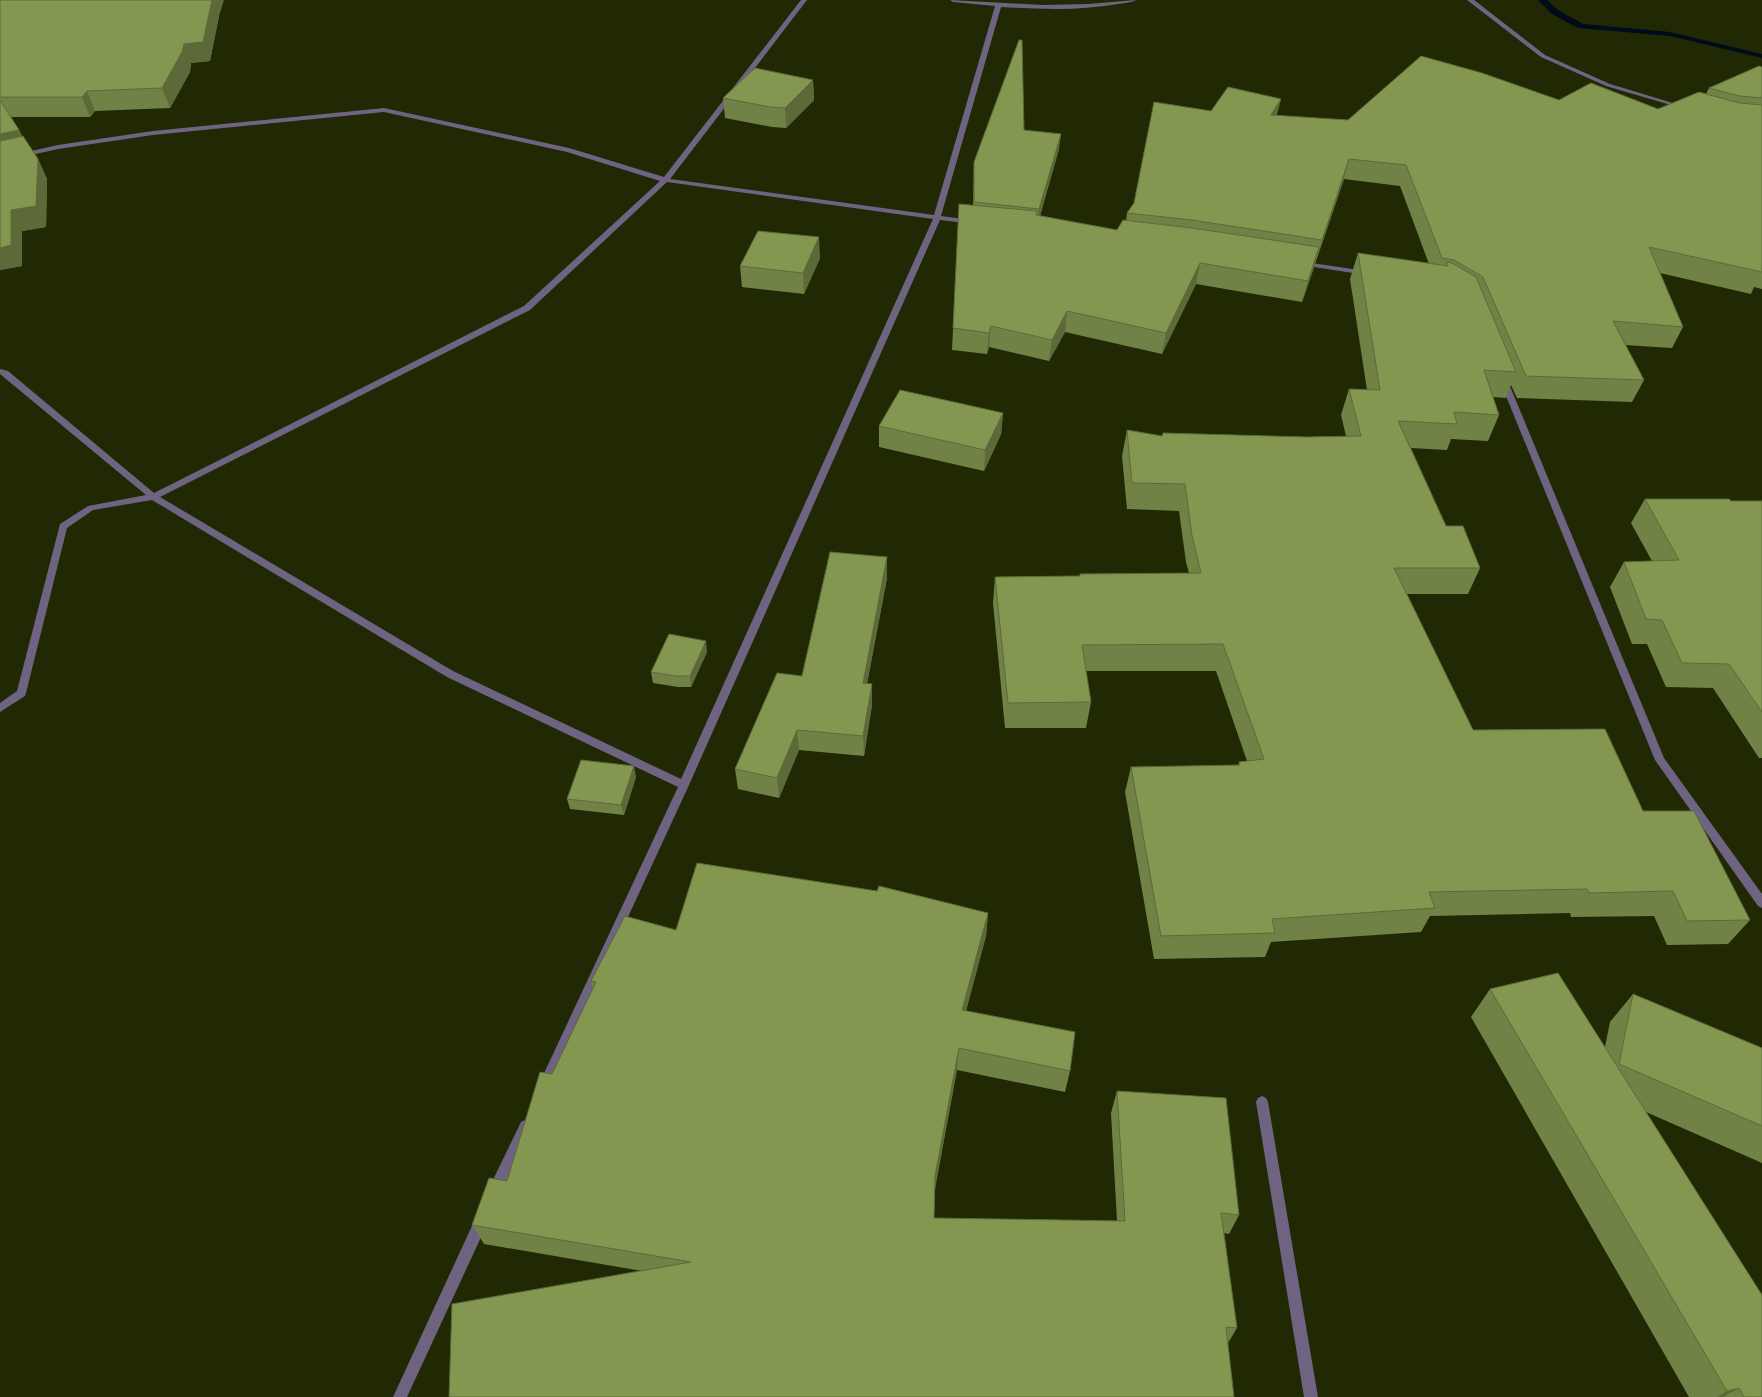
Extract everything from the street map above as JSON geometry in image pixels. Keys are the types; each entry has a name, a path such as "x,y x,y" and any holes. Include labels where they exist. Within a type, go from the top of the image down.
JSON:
{"street":[{"path":"0,708 21,693 63,526 91,508 153,497 527,308 665,180 804,0"},
{"path":"953,0 998,6 1045,8 1110,4 1133,0"},
{"path":"1470,0 1543,56 1608,85 1688,109"},
{"path":"540,1094 684,785 937,218 998,6"},
{"path":"0,160 58,147 153,133 384,110 569,150 665,180 937,218 976,222"},
{"path":"1297,262 1375,274"},
{"path":"1498,366 1660,760 1762,903"},
{"path":"0,371 5,373 153,497 450,674 684,785"},
{"path":"1262,1102 1311,1397"},
{"path":"400,1397 530,1116"}],"building":[{"path":"0,0 212,0 203,42 184,44 182,52 162,88 87,91 82,97 0,97"},
{"path":"1019,40 1022,40 1024,130 1061,134 1039,209 974,202 974,162"},
{"path":"1421,56 1482,73 1559,100 1591,83 1658,109 1699,92 1739,103 1762,105 1762,272 1649,247 1683,327 1613,321 1644,380 1526,376 1483,277 1454,260 1442,258 1406,165 1349,159 1322,240 1192,220 1127,213 1134,203 1154,102 1211,111 1228,87 1281,99 1271,115 1348,120"},
{"path":"1759,66 1762,67 1762,98 1740,96 1709,88"},
{"path":"755,68 813,80 785,108 770,107 723,98"},
{"path":"0,100 19,130 0,134"},
{"path":"23,136 38,159 36,206 11,210 11,245 0,248 0,141"},
{"path":"959,204 1037,211 1036,215 1117,230 1123,220 1192,228 1319,247 1308,281 1200,263 1166,333 1067,311 1052,340 991,326 989,333 953,328"},
{"path":"758,231 819,237 803,273 740,266"},
{"path":"1358,253 1448,266 1447,262 1452,263 1476,277 1516,372 1484,370 1499,415 1454,412 1457,424 1398,421 1446,526 1463,526 1480,568 1394,568 1473,730 1605,729 1643,811 1694,811 1750,920 1687,921 1673,891 1589,893 1587,889 1429,892 1435,908 1272,919 1275,933 1161,936 1131,767 1240,765 1239,762 1264,759 1223,644 1082,645 1091,702 1008,703 995,577 1080,576 1080,574 1201,573 1192,536 1185,484 1132,483 1127,430 1162,436 1163,433 1307,437 1361,436 1349,389 1380,390"},
{"path":"900,390 1003,413 985,450 879,426"},
{"path":"1645,499 1729,499 1731,501 1762,501 1762,712 1729,664 1682,663 1662,620 1646,619 1624,562 1679,560"},
{"path":"830,552 887,557 863,683 872,684 863,736 797,730 777,778 735,769 777,673 802,676"},
{"path":"669,634 706,641 690,676 676,676 651,672"},
{"path":"581,760 634,766 621,805 567,799"},
{"path":"697,863 877,891 879,886 988,913 962,1010 1075,1032 1070,1071 959,1048 935,1176 934,1218 1125,1221 1117,1091 1226,1098 1239,1215 1221,1213 1237,1328 1226,1327 1234,1397 449,1397 452,1304 691,1262 472,1225 489,1178 507,1181 540,1072 552,1074 596,982 591,981 625,916 676,930"},
{"path":"1558,973 1762,1295 1762,1397 1744,1397 1739,1388 1727,1391 1490,989"},
{"path":"1633,994 1762,1048 1762,1126 1619,1064"}],"waterway":[{"path":"1542,0 1555,12 1581,26 1670,34 1762,56"}]}
